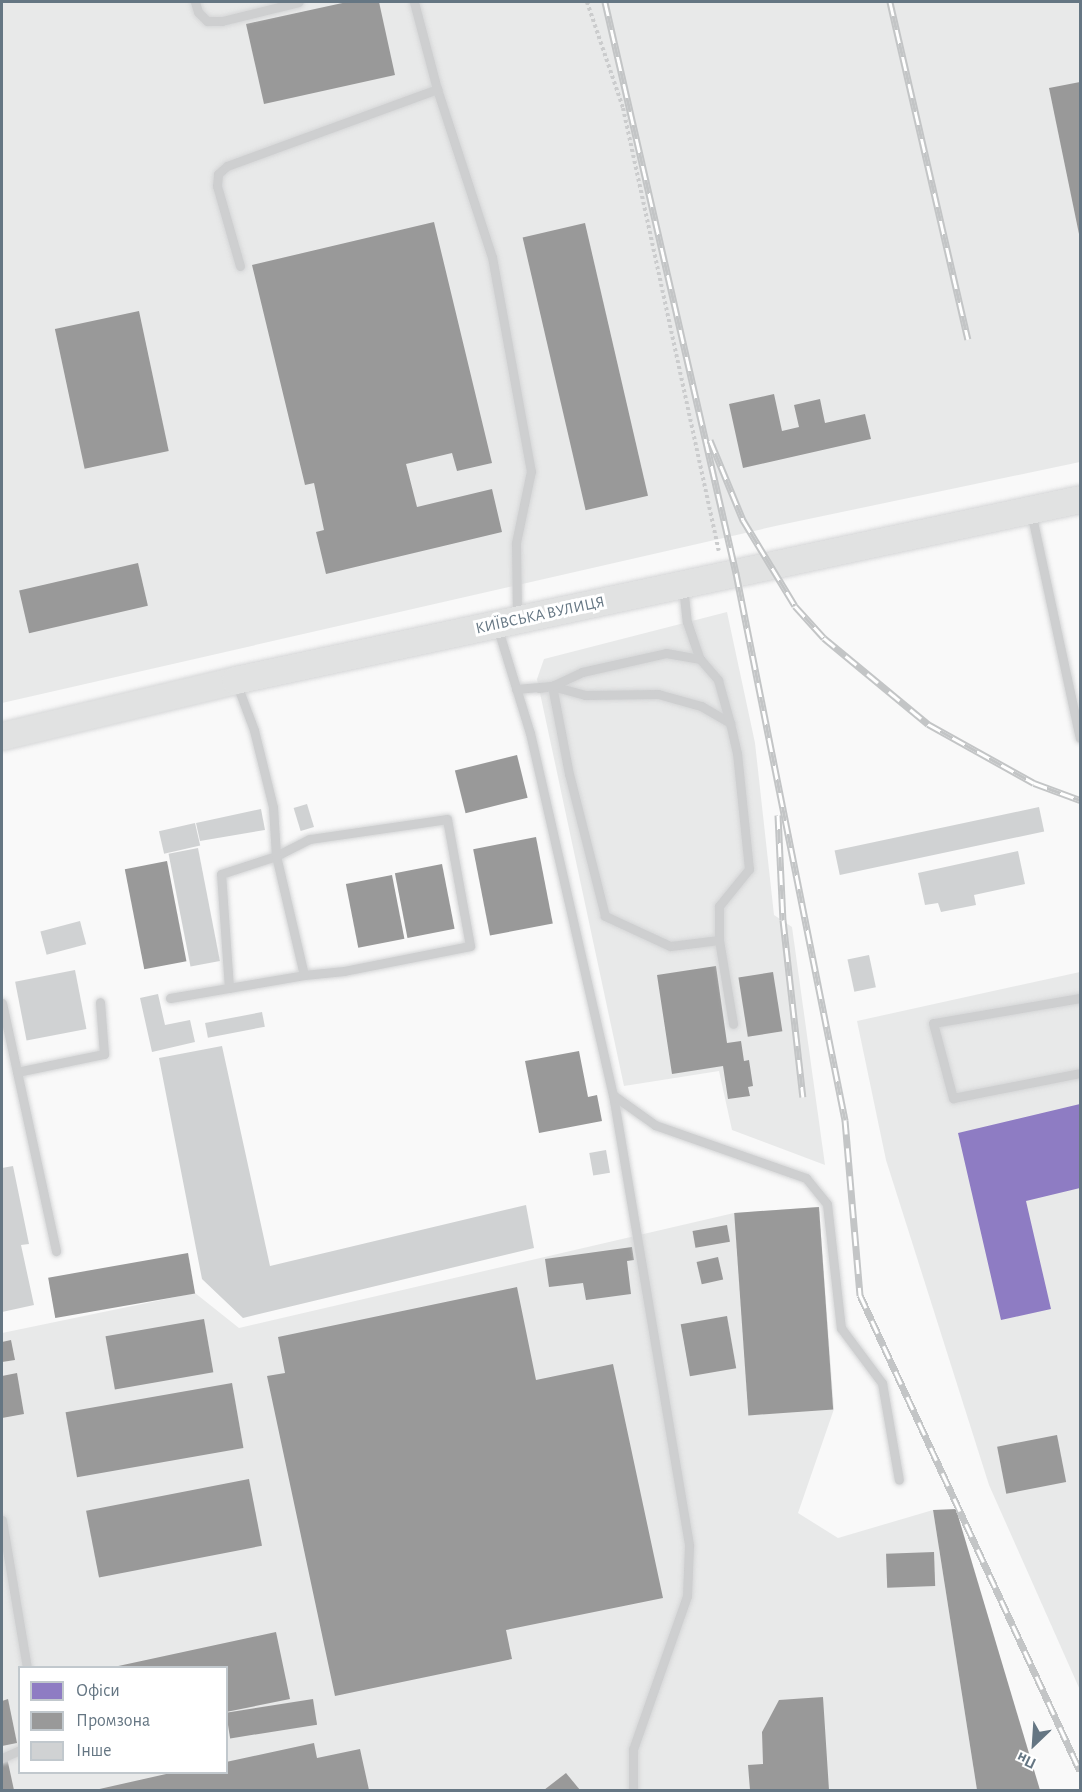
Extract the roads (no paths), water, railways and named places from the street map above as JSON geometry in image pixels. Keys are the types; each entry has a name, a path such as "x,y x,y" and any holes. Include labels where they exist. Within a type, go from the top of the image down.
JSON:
{"main road":[{"name":"КИЇВСЬКА ВУЛИЦЯ","path":"2,736 235,680 1080,499"}],"lane":[{"path":"195,2 198,12 207,21 222,21 299,2"},
{"path":"414,2 437,89 492,257 531,471 516,543 507,622 516,689 612,1095 689,1546 687,1596 633,1749 633,1791"},
{"path":"240,266 217,186 218,174 227,166 437,89"},
{"path":"1030,510 1080,738"},
{"path":"682,585 687,622 700,659 718,680 737,753 749,869 719,906 719,940 733,1024"},
{"path":"552,686 582,672 666,653 700,659"},
{"path":"235,680 254,730 267,785 276,856 304,975"},
{"path":"516,689 552,686 585,695 658,694 701,706 730,723"},
{"path":"552,686 569,774 605,916 670,946 719,940"},
{"path":"171,998 229,988 304,975 344,971 470,946 447,819 310,839 276,856 221,874 229,988"},
{"path":"1080,998 933,1023 953,1098 1080,1073"},
{"path":"16,1072 104,1054 100,1002"},
{"path":"2,1003 56,1251"},
{"path":"612,1095 655,1125 806,1178 827,1204 841,1328 882,1383 899,1480"},
{"path":"2,1520 27,1666"},
{"path":"2,1758 18,1751"}],"railway":[{"path":"605,2 736,573 845,1120 860,1295 1080,1771"},
{"path":"890,2 968,339"},
{"path":"710,440 743,520 795,606 824,638 928,724 1034,783 1080,800"},
{"path":"778,815 783,920 803,1097"}]}
